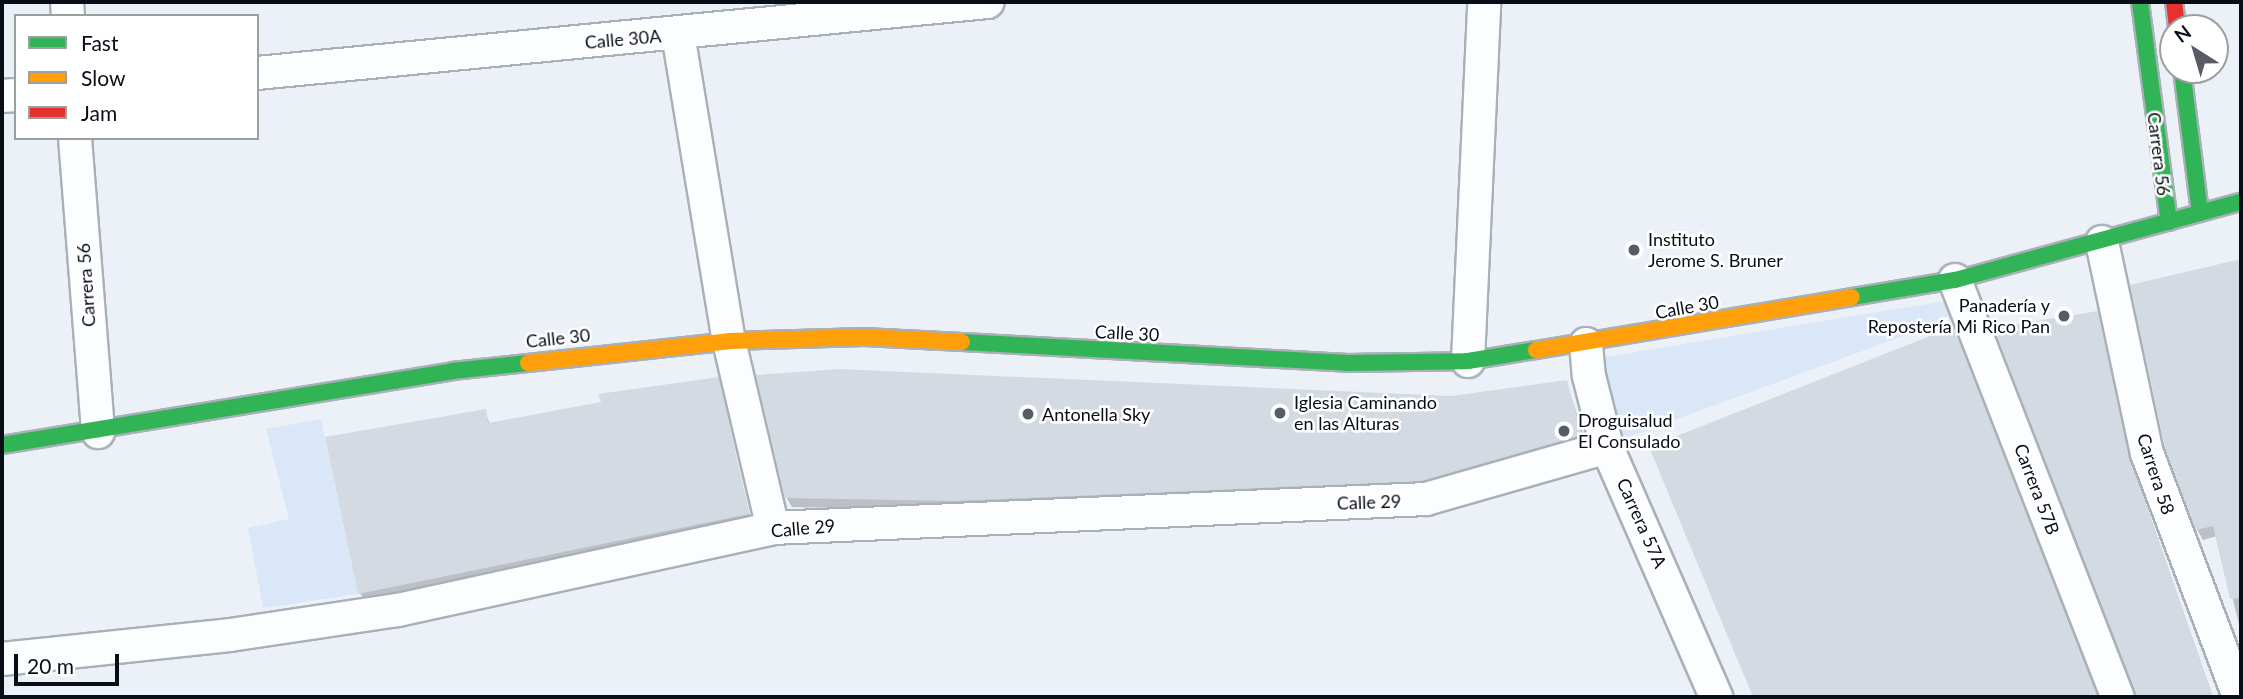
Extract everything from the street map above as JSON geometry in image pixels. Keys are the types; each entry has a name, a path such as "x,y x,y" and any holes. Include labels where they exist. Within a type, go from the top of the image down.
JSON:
{"main road":[{"name":"Carrera 56","path":"2140,2 2169,222"},
{"name":"Carrera 56","path":"2184,84 2200,214"},
{"name":"Calle 30","path":"2,445 98,432 452,371 729,341 864,337 1348,363 1468,361 1586,344 1955,280 2241,202"}],"street":[{"name":"Calle 30A","path":"259,73 988,2"},
{"path":"1468,361 1484,2"},
{"path":"678,34 729,341 773,528"},
{"name":"Carrera 56","path":"75,140 98,432"},
{"name":"Carrera 58","path":"2102,242 2147,453 2239,697"},
{"name":"Carrera 57B","path":"1955,280 2118,697"},
{"name":"Carrera 57A","path":"1586,344 1589,376 1607,447 1716,697"},
{"name":"Calle 29","path":"2,659 229,635 398,610 773,528 1426,499 1607,447"}],"shaded area":[{"path":"1946,301 1952,318 1620,440 1599,358"},
{"path":"321,419 358,594 263,608 248,528 289,519 266,429"}],"building":[{"path":"2241,259 2241,598 2230,599 2213,526 2196,530 2165,448 2130,285"},
{"path":"2098,311 2130,459 2213,697 2136,697 1994,328"},
{"path":"1953,327 2098,697 1753,697 1649,447"},
{"path":"839,369 1451,396 1567,380 1582,435 1423,481 955,501 785,498 756,375"},
{"path":"719,377 749,514 358,594 325,437 486,409 488,423 601,402 598,394"}],"traffic: fast":[{"path":"2140,2 2169,222"},
{"path":"2184,84 2200,213"},
{"path":"1852,297 1955,280 2241,202"},
{"path":"962,342 1347,363 1468,361 1536,350"},
{"path":"2,445 452,371 528,363"}],"traffic: slow":[{"path":"1536,350 1852,297"},
{"path":"528,363 729,341 864,337 962,342"}],"traffic: jam":[{"path":"2174,2 2175,14"}],"place":[{"name":"Instituto Jerome S. Bruner","path":"1634,250"},
{"name":"Panadería y Repostería Mi Rico Pan","path":"2064,316"},
{"name":"Iglesia Caminando en las Alturas","path":"1280,413"},
{"name":"Antonella Sky","path":"1028,414"},
{"name":"Droguisalud El Consulado","path":"1564,431"}]}
